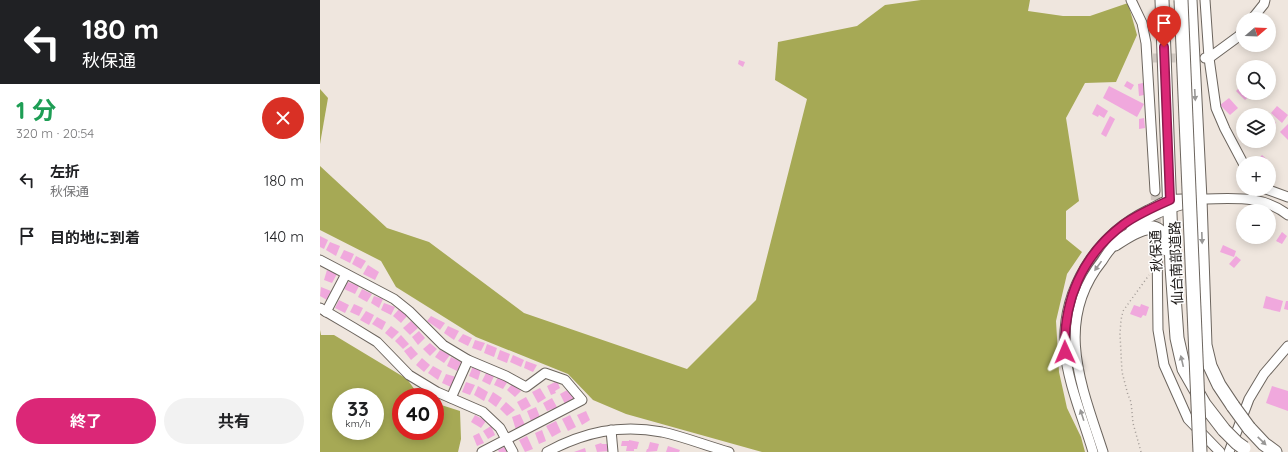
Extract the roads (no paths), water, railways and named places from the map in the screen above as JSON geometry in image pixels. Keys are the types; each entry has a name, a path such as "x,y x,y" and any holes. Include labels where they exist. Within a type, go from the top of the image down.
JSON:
{"highway":[{"name":"秋保通","path":"1162,0 1174,306 1177,338 1184,369 1204,404 1224,430 1237,443 1247,450"},
{"name":"仙台南部道路","path":"1181,0 1200,452"},
{"path":"1190,0 1206,345 1210,366 1219,385 1249,428 1264,444 1275,452"},
{"path":"1114,244 1135,231 1144,228 1151,227 1160,231 1165,238 1170,292 1174,306"}],"street":[{"path":"1132,0 1142,23 1150,57 1155,191"},
{"path":"1205,0 1206,58 1216,108 1239,156"},
{"path":"1258,12 1264,4 1265,0"},
{"path":"1206,58 1236,38"},
{"path":"1276,193 1288,197"},
{"path":"1093,452 1076,396 1065,352 1064,332 1067,314 1077,282 1086,265 1098,248 1125,223 1143,212 1170,204 1200,199 1238,198 1257,200 1288,215"},
{"path":"1103,452 1082,388 1074,341 1076,322 1085,287 1096,268 1114,244 1137,224 1170,204"},
{"path":"1157,244 1158,330 1164,365 1188,419 1220,452"},
{"path":"320,260 394,299 409,311 443,345 468,360 506,376 526,387 545,373 565,380 582,400 482,452"},
{"path":"346,274 323,310 377,342 409,375 437,392 483,412 500,428 513,452"},
{"path":"1229,452 1249,399 1264,374 1288,347"},
{"path":"451,398 468,360"},
{"path":"547,452 567,442 598,432 633,429 662,432 729,452"},
{"path":"611,430 613,452"}],"tunnel":[{"path":"1153,58 1188,58"},
{"path":"1155,191 1157,234"}]}
